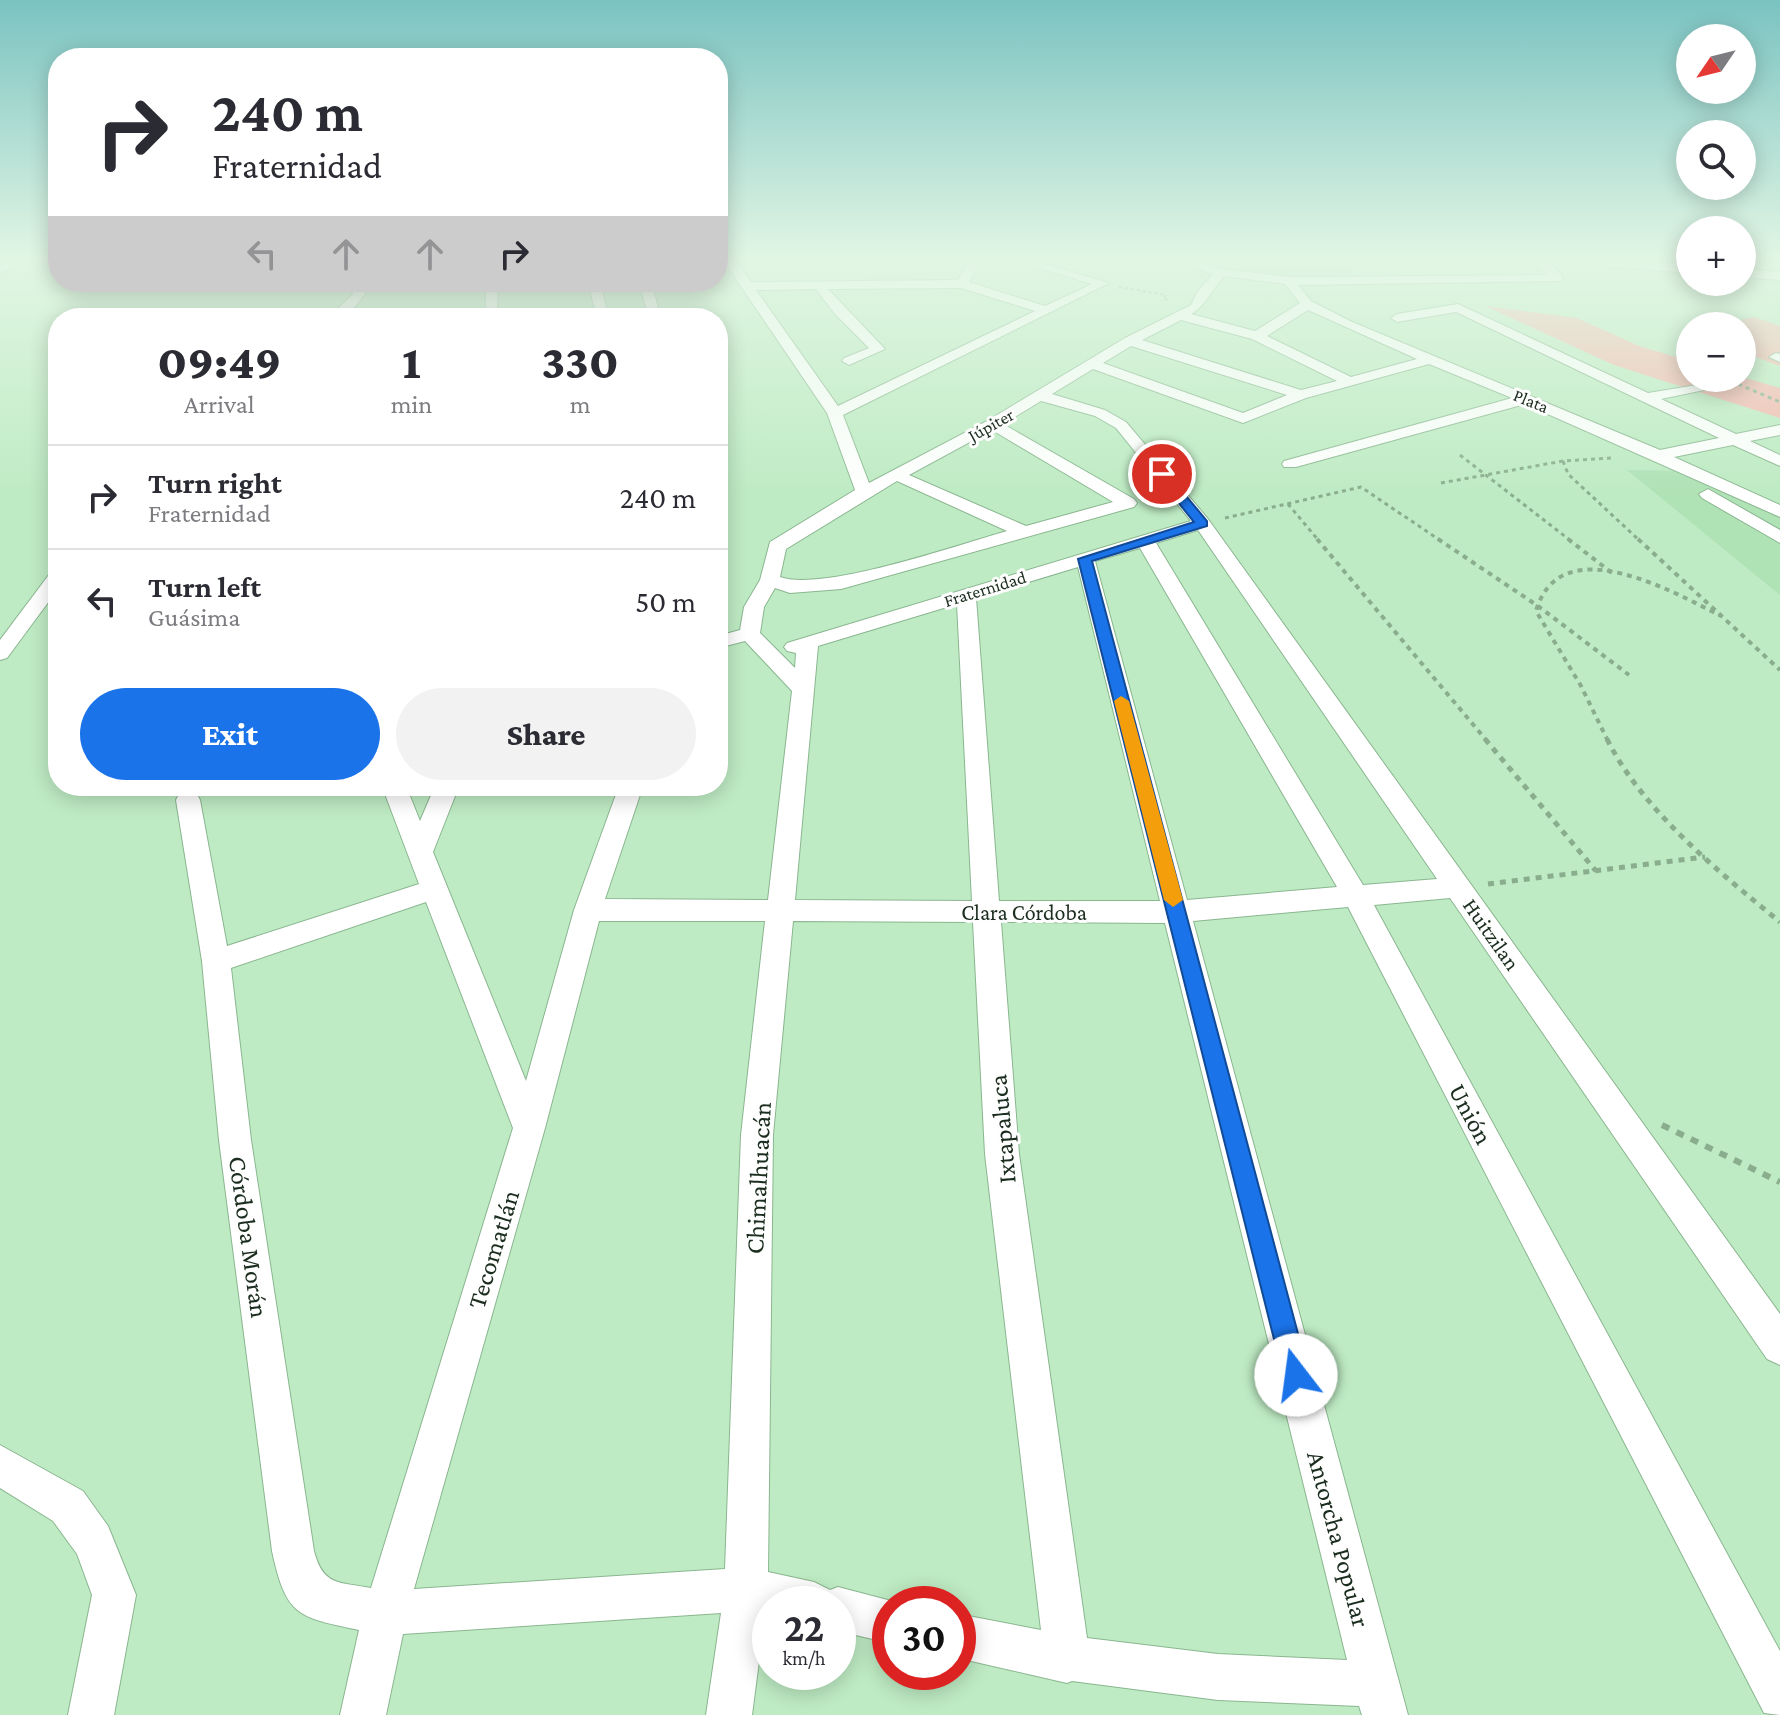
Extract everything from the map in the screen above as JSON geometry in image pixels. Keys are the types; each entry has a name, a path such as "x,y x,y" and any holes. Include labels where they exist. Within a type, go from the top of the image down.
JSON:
{"street":[{"path":"781,337 835,413 864,492"},
{"path":"849,361 878,349 866,337"},
{"path":"835,413 989,337"},
{"name":"Júpiter","path":"750,634 754,607 770,580 777,546 864,492 1042,396 1137,337"},
{"path":"1259,337 1349,381"},
{"name":"Plata","path":"1377,337 1625,440 1654,456"},
{"path":"1520,337 1780,461"},
{"path":"1130,341 1301,395"},
{"path":"1095,365 1243,418 1301,395 1432,359"},
{"path":"1648,397 1676,392"},
{"name":"Huitzilan","path":"1042,396 1100,413 1121,425 1202,523 1610,1099 1780,1346"},
{"path":"1290,464 1527,399"},
{"path":"770,580 790,587 841,583 1128,503 992,424"},
{"path":"1654,456 1780,430"},
{"path":"1654,456 1780,512"},
{"path":"1654,456 1780,538"},
{"path":"896,475 1022,531"},
{"name":"Fraternidad","path":"767,655 1202,523"},
{"name":"Unión","path":"1145,540 1355,895 1780,1697"},
{"name":"Antorcha Popular","path":"1085,559 1380,1699"},
{"path":"0,654 48,589"},
{"name":"Ixtapaluca","path":"966,595 1002,1154 1067,1660"},
{"path":"728,640 750,634 803,690"},
{"name":"Chimalhuacán","path":"729,1715 746,1589 757,1135 808,643"},
{"path":"398,796 529,1128"},
{"path":"420,853 443,796"},
{"name":"Tecomatlán","path":"363,1715 385,1613 529,1128 588,910 628,796"},
{"name":"Córdoba Morán","path":"188,800 216,961 235,1140 293,1551 300,1581 316,1599 385,1613 752,1590"},
{"name":"Clara Córdoba","path":"588,910 1176,912 1459,887"},
{"path":"216,961 434,889"},
{"path":"0,1465 68,1506 93,1541 114,1595 91,1715"},
{"path":"976,1640 1067,1660 1307,1685 1380,1699"}],"path":[{"path":"1756,392 1780,402"},
{"path":"1460,455 1489,474 1612,574"},
{"path":"1441,483 1563,461 1654,456"},
{"path":"1563,461 1568,474 1780,670"},
{"path":"1202,523 1361,487 1538,606 1629,675"},
{"path":"1288,503 1596,871"},
{"path":"1721,616 1662,588 1612,574 1578,569 1564,572 1548,584 1536,611 1581,686 1618,761 1642,793 1754,904 1780,922"},
{"path":"1459,887 1706,857"},
{"path":"1610,1099 1780,1182"}],"shaded area":[{"path":"1553,337 1619,337 1676,357 1676,385 1614,365"},
{"path":"1756,337 1780,337 1780,366 1756,357"},
{"path":"1756,381 1780,388 1780,418 1699,392 1756,392"},
{"path":"1627,470 1688,471 1780,518 1780,595"}],"slow traffic":[{"path":"1121,701 1173,900"}],"route":[{"path":"1162,474 1202,523 1085,559 1296,1375"}]}
